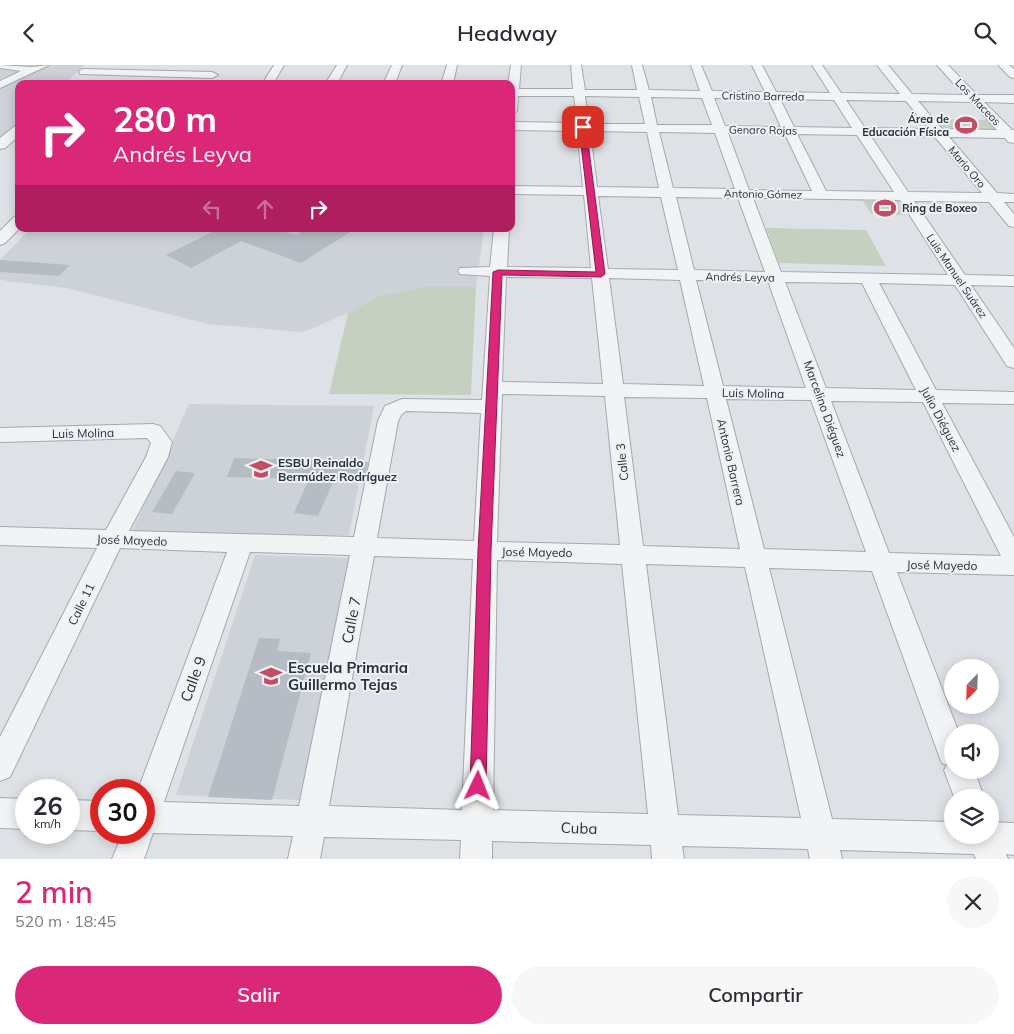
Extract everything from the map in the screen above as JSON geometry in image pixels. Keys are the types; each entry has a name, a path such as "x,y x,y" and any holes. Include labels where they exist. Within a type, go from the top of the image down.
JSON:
{"street":[{"path":"0,65 32,70"},
{"path":"0,85 44,65"},
{"path":"149,80 162,65"},
{"path":"85,72 154,74 209,79 221,65"},
{"path":"270,80 279,65"},
{"path":"333,80 342,65"},
{"path":"391,80 397,65"},
{"path":"448,80 452,65"},
{"path":"514,80 516,65"},
{"name":"Calle 3","path":"576,65 666,845"},
{"name":"Antonio Barrera","path":"637,65 823,847"},
{"name":"Marcelino Diéguez","path":"696,65 944,731"},
{"path":"757,65 821,195"},
{"name":"Luis Manuel Suárez","path":"817,65 1014,362"},
{"name":"Mario Oro","path":"882,65 1014,223"},
{"name":"Los Maceos","path":"942,65 1012,136"},
{"path":"1003,65 1014,75"},
{"name":"Cristino Barreda","path":"515,93 1014,99"},
{"name":"Genaro Rojas","path":"515,126 938,133 1012,136"},
{"path":"1,143 15,132"},
{"name":"Antonio Gómez","path":"515,190 1014,198"},
{"path":"0,240 15,224"},
{"path":"476,859 485,551 498,272 502,232"},
{"name":"Andrés Leyva","path":"466,271 1014,281"},
{"name":"Julio Diéguez","path":"868,279 1014,559"},
{"name":"Luis Molina","path":"392,411 402,405 493,397 613,390 1014,399"},
{"name":"Calle 7","path":"304,859 388,421 392,411"},
{"name":"Luis Molina","path":"0,435 153,431 162,442"},
{"name":"Calle 11","path":"0,767 113,539 157,457 162,442"},
{"name":"José Mayedo","path":"0,536 632,554 882,564 1014,566"},
{"name":"Calle 9","path":"155,785 242,543"},
{"path":"0,813 15,814"},
{"name":"Cuba","path":"155,816 477,825 666,845 823,847 950,844"},
{"path":"128,859 134,844"}],"shaded area":[{"path":"0,65 85,65 68,80 15,80 15,127 0,140"},
{"path":"27,232 484,232 476,287 421,287 377,297 348,313 303,332 208,324 66,288 0,280 0,260"},
{"name":"ESBU Reinaldo Bermúdez Rodríguez","path":"189,404 374,406 349,535 132,532"},
{"name":"Escuela Primaria Guillermo Tejas","path":"255,555 353,558 300,800 176,795"}],"green space":[{"name":"Área de Educación Física","path":"932,119 989,120 1001,131 942,131"},
{"name":"Ring de Boxeo","path":"863,201 898,201 906,215 871,214"},
{"path":"766,228 866,230 886,266 779,263"},
{"path":"421,287 476,287 471,395 329,394 348,313 377,297"}],"building":[{"path":"212,232 287,232 296,235 302,232 350,232 301,263 241,241 191,268 166,255"},
{"path":"0,260 70,265 59,276 0,272"},
{"path":"234,458 368,462 364,481 334,480 318,516 294,513 309,479 227,477"},
{"path":"176,471 195,473 172,514 152,512"},
{"path":"259,638 280,639 277,651 311,653 272,800 208,797"}],"place":[{"name":"Área de Educación Física","path":"966,125"},
{"name":"Ring de Boxeo","path":"885,208"},
{"name":"ESBU Reinaldo Bermúdez Rodríguez","path":"261,469"},
{"name":"Escuela Primaria Guillermo Tejas","path":"271,676"}],"route":[{"path":"478,786 485,551 498,272 601,274 583,127"}]}
